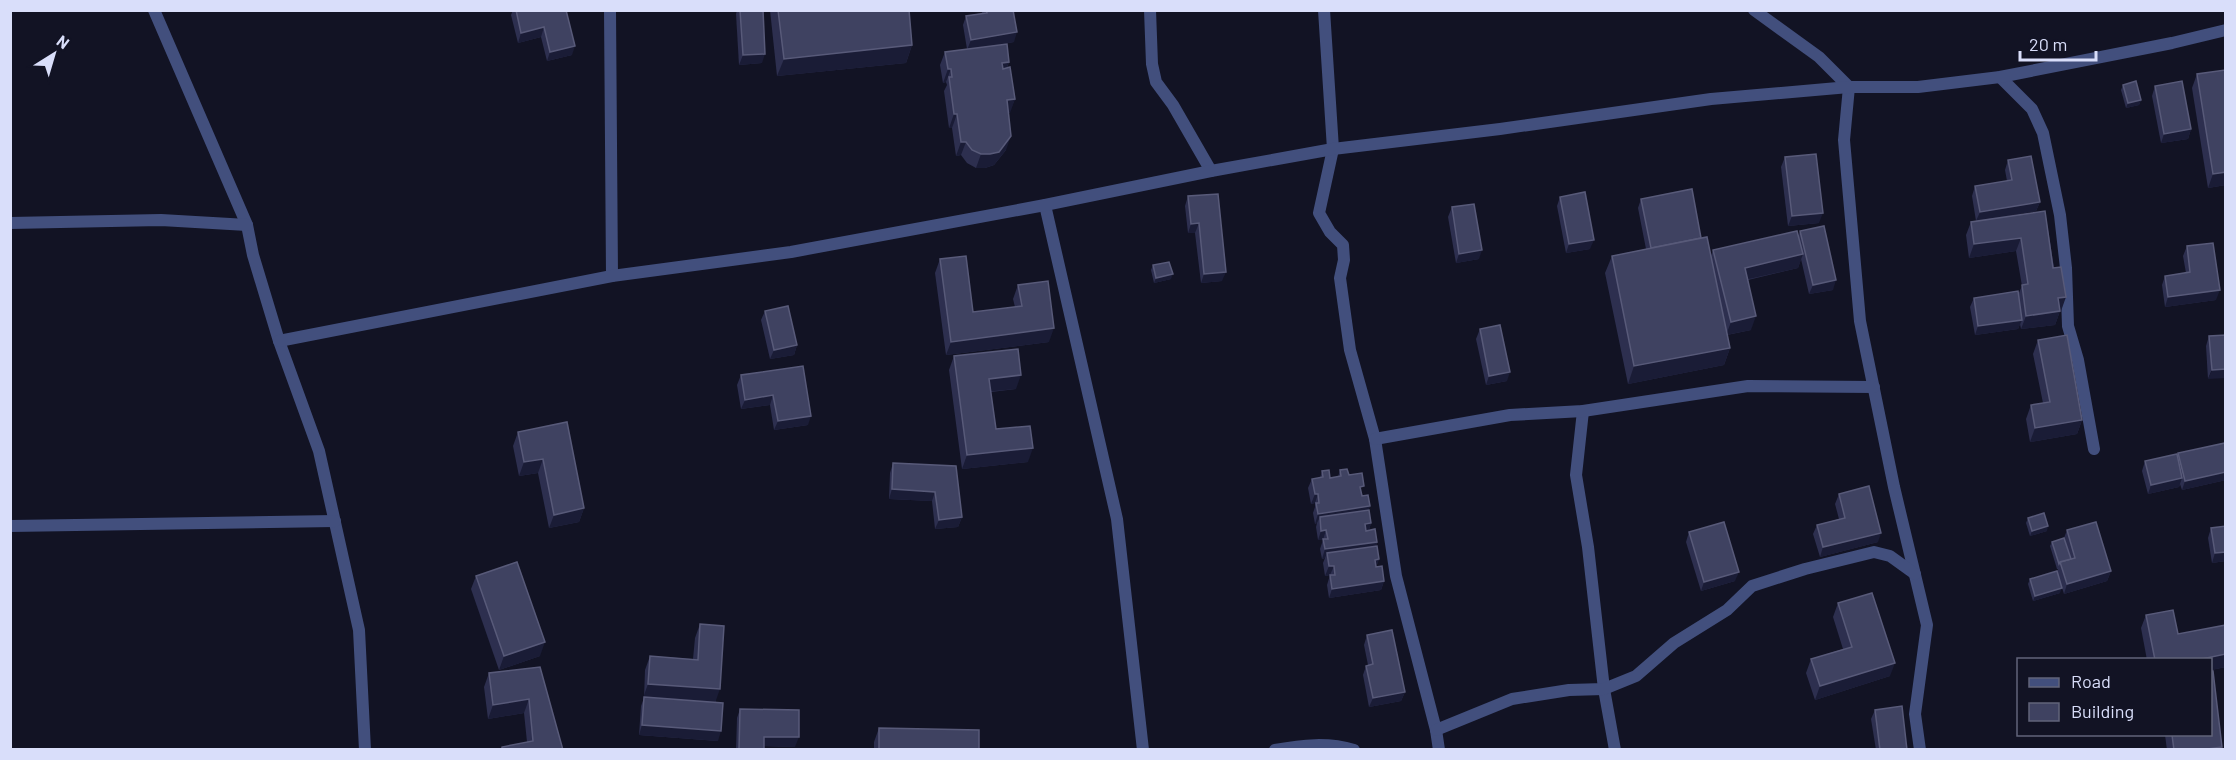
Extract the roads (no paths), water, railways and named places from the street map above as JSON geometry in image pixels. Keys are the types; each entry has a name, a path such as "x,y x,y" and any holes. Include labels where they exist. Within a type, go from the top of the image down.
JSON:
{"street":[{"path":"154,10 247,225 253,255 279,341 319,452 359,630 365,750"},
{"path":"610,10 612,276"},
{"path":"1150,10 1152,64 1156,82 1173,105 1211,171"},
{"path":"1324,10 1333,149 1319,213 1330,232 1343,245 1344,260 1341,278 1350,350 1375,439 1396,576 1436,730 1439,750"},
{"path":"1754,10 1819,57 1849,87"},
{"path":"279,341 612,276 791,252 1333,149 1500,129 1711,99 1849,87 1918,87 2000,77 2226,30"},
{"path":"2000,77 2032,109 2043,133 2060,215 2066,268 2068,326 2078,360 2094,449"},
{"path":"1849,87 1844,140 1848,209 1860,321 1894,487 1927,625 1915,714 1920,750"},
{"path":"1045,205 1117,519 1143,750"},
{"path":"10,223 161,220 247,225"},
{"path":"1375,439 1510,415 1582,411 1748,386 1874,387"},
{"path":"1582,411 1576,475 1588,547 1604,689 1616,750"},
{"path":"10,526 335,521"},
{"path":"1436,730 1512,699 1569,690 1604,689 1636,676 1674,643 1727,610 1752,586 1805,569 1874,552 1890,556 1915,574"},
{"path":"1275,750 1301,745 1338,745 1354,750"}]}
